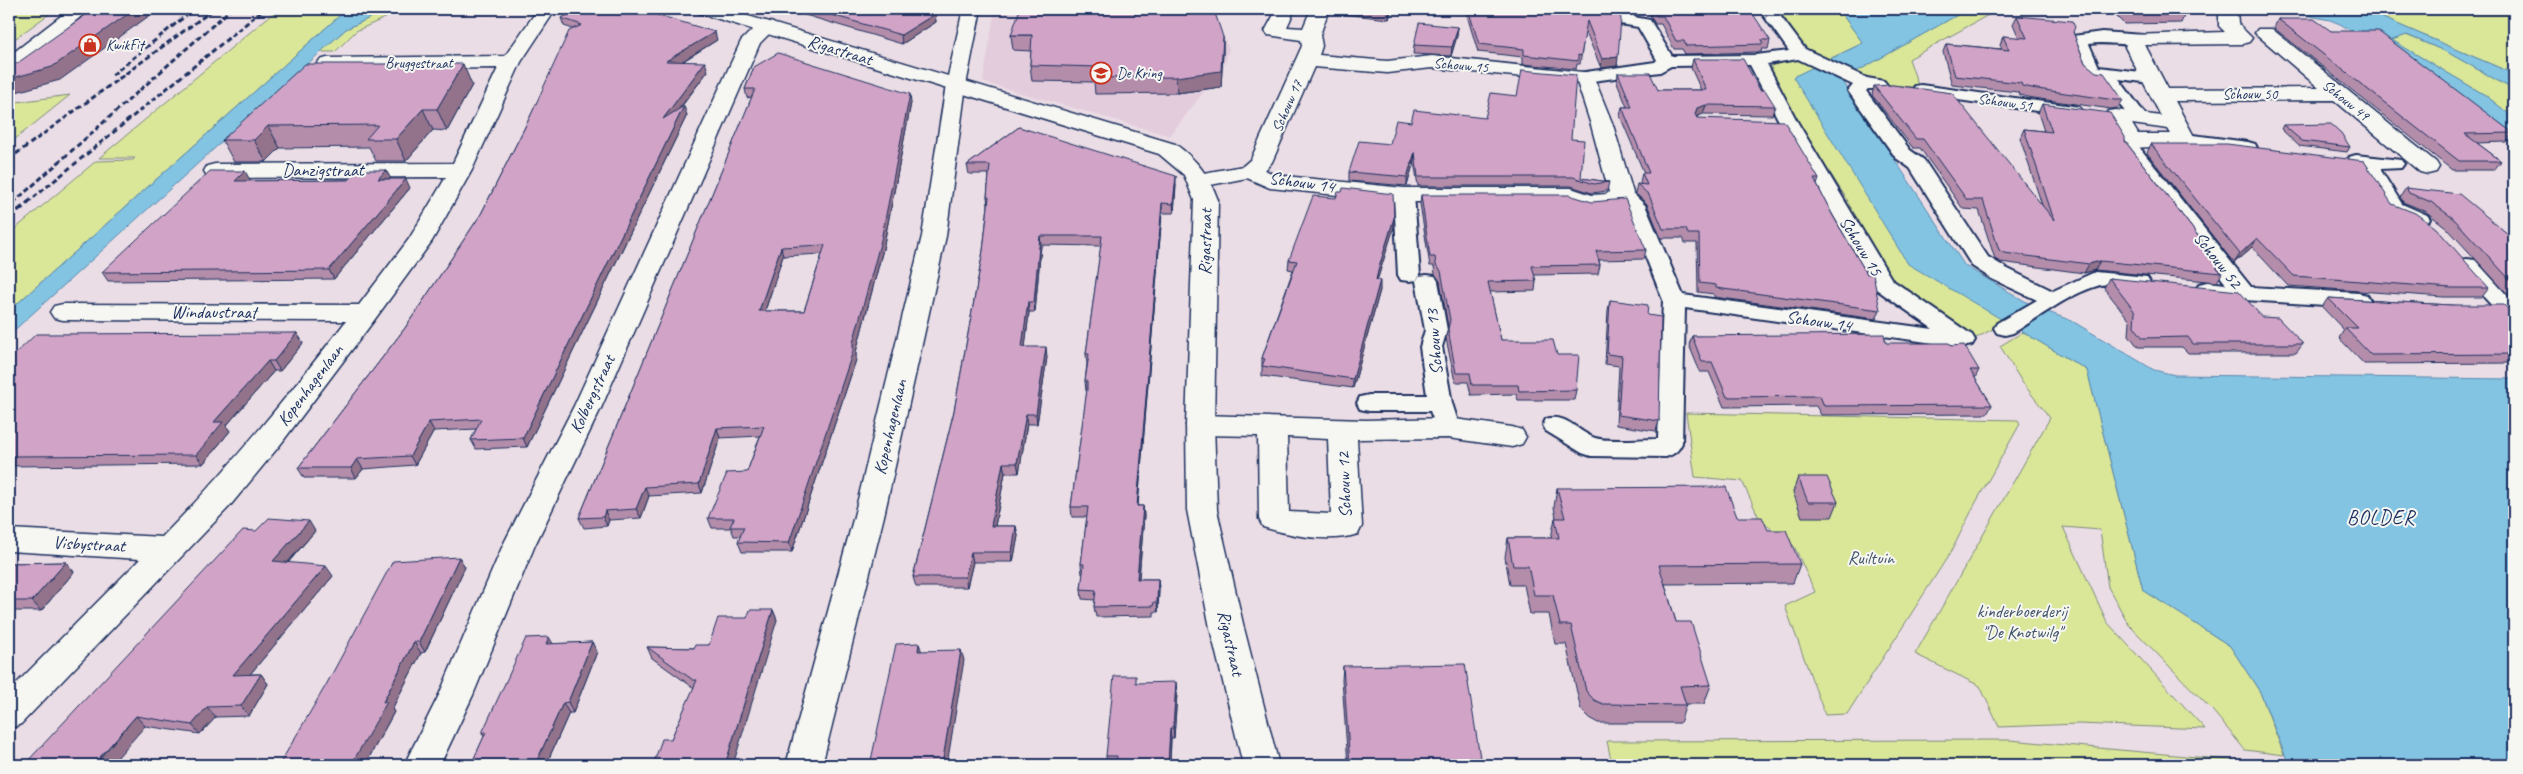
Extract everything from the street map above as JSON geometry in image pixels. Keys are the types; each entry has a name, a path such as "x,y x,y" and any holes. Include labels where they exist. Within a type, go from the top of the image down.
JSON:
{"street":[{"path":"9,52 64,9"},
{"path":"9,66 81,9"},
{"name":"Kopenhagenlaan","path":"9,714 207,512 270,438 366,313 420,241 461,170 511,62 547,9"},
{"name":"Rigastraat","path":"706,9 1166,149 1191,166 1200,180 1206,200 1200,425 1202,510 1227,628 1261,765"},
{"path":"1286,9 1275,31 1310,35"},
{"name":"Schouw 17","path":"1250,171 1261,162 1307,60 1312,46 1310,35 1320,9"},
{"path":"1626,9 1626,21 1644,23 1666,61"},
{"path":"1767,9 1805,56"},
{"path":"2138,117 2106,74 2092,71 2079,40 2102,37 2138,39 2242,38 2229,26 2228,9"},
{"name":"Kopenhagenlaan","path":"804,765 869,516 934,236 965,10"},
{"name":"Kolbergstraat","path":"422,765 456,695 519,545 588,406 751,41 766,27"},
{"name":"Schouw 49","path":"2265,33 2428,167"},
{"path":"2138,39 2135,47 2181,132"},
{"name":"Schouw 15","path":"1307,60 1387,67 1432,62 1585,77 1660,67 1666,61 1756,60 1805,56"},
{"name":"Schouw 51","path":"1805,56 1859,81 1900,88 2138,117 2181,132"},
{"name":"Schouw 15","path":"1756,60 1780,123 1884,284 1964,340"},
{"name":"Bruggestraat","path":"326,64 511,62"},
{"name":"Schouw 50","path":"2106,74 2156,86 2339,94"},
{"path":"1555,425 1591,447 1666,448 1670,443 1674,300 1635,205 1619,184 1585,77"},
{"path":"1859,81 1857,91 1903,154 1917,164 1980,261 2049,302"},
{"name":"Schouw 52","path":"2102,114 2131,141 2131,149 2244,293"},
{"path":"2131,141 2181,132 2264,150"},
{"path":"2334,159 2394,164"},
{"path":"2367,163 2395,208 2417,217 2445,240 2508,311"},
{"name":"Danzigstraat","path":"216,171 461,170"},
{"name":"Schouw 14","path":"1200,180 1250,171 1270,181 1404,196 1571,195 1590,202 1614,201 1619,184"},
{"name":"Schouw 13","path":"1404,196 1418,278 1436,330 1431,347 1444,415"},
{"path":"2005,328 2095,278 2160,284"},
{"name":"Schouw 52","path":"2188,287 2244,293"},
{"path":"2244,293 2378,302"},
{"name":"Schouw 14","path":"1674,300 1964,340"},
{"path":"2474,306 2508,311"},
{"name":"Windaustraat","path":"63,312 366,313"},
{"path":"1369,403 1444,415"},
{"name":"Schouw 12","path":"1200,425 1342,430 1444,415 1512,436"},
{"name":"Schouw 12","path":"1272,428 1274,519 1293,524 1347,526 1342,430"},
{"name":"Visbystraat","path":"9,540 169,549"}],"shaded area":[{"name":"De Kring","path":"995,9 1068,9 1080,12 1165,9 1219,28 1229,49 1225,64 1170,136 983,82"}],"green space":[{"path":"9,9 56,9 9,43"},
{"path":"278,9 347,9 9,311 9,234 96,161 133,160 135,158 99,158"},
{"path":"389,9 405,9 356,31 335,52 319,52 346,29"},
{"path":"1778,9 1838,9 1863,43 1825,61 1808,53"},
{"path":"1968,9 1999,9 1909,59 1919,88 1866,82 1852,74"},
{"path":"2368,9 2514,9 2514,74 2383,18"},
{"path":"2406,35 2447,52 2514,90 2514,118 2485,95 2391,40"},
{"path":"1791,59 1801,60 1815,67 1794,77 2006,322 1976,338 1896,288 1841,202 1848,201 1763,69"},
{"path":"70,95 9,144 9,103"},
{"name":"kinderboerderij \"De Knotwilg\"","path":"2023,332 2087,370 2143,590 2230,646 2260,692 2284,755 2245,750 2212,710 2129,625 2108,587 2100,530 2063,527 2107,622 2205,729 2079,724 1999,727 1980,686 1915,654 2050,418 2022,382 2000,346"},
{"name":"Ruiltuin","path":"1686,413 2018,420 2020,424 1975,504 1952,550 1847,714 1825,715 1785,606 1815,592 1794,546 1760,520 1742,481 1695,477"},
{"path":"2010,740 2285,765 1612,765 1607,741"}],"water":[{"path":"347,9 389,9 346,29 9,335 9,311"},
{"path":"1838,9 1968,9 1842,80 1965,266 2035,307 2072,321 2154,370 2175,375 2514,379 2514,765 2289,765 2260,692 2230,646 2143,590 2087,370 1908,264 1793,77 1863,43"},
{"path":"2273,9 2368,9 2383,18 2514,74 2514,90 2447,52 2407,35 2392,40 2485,95 2514,118 2514,144 2369,41 2340,24 2330,20"}],"building":[{"path":"94,9 135,9 52,67 9,79 9,69"},
{"path":"583,9 638,9 715,32 666,61 705,62 663,119 684,106 523,438 471,440 481,419 429,422 410,456 357,459 351,468 298,468 405,328 481,214 530,117 569,31 582,25 561,18"},
{"path":"811,9 926,9 923,10 935,14 901,35"},
{"path":"1020,9 1208,9 1216,16 1223,37 1221,71 1176,77 1093,78 1097,67 1030,65 1032,35 1011,35"},
{"path":"1367,9 1390,9 1389,11"},
{"path":"1468,9 1618,9 1621,18 1618,57 1602,59 1587,21 1581,56 1578,55 1578,61 1524,55 1524,49 1479,44"},
{"path":"1652,9 1732,9 1734,11 1751,11 1770,40 1761,40 1763,44 1686,46 1684,41 1676,41 1663,16 1656,16"},
{"path":"2017,16 2072,21 2075,27 2073,32 2085,63 2096,72 2104,73 2123,100 2037,89 2022,86 2021,83 1955,76 1946,44 2009,50 2003,36 2027,38"},
{"path":"2278,19 2314,19 2331,31 2378,31 2513,133 2465,134 2501,161 2459,161"},
{"path":"1419,23 1458,27 1452,47 1414,45"},
{"path":"778,53 910,94 881,240 853,343 853,351 789,543 738,542 744,527 730,527 734,518 708,518 727,473 747,472 764,426 717,428 699,484 645,487 636,509 605,511 603,517 579,518 755,89 745,89 754,67","holes":["825,245 804,311 759,311 781,247"]},
{"path":"1693,59 1743,59 1760,90 1765,90 1775,106 1706,105 1697,108 1695,114 1697,118 1784,121 1819,179 1814,179 1833,216 1867,274 1873,274 1880,310 1716,288 1716,285 1700,283 1699,234 1688,234 1686,229 1663,229 1649,195 1637,184 1647,185 1642,173 1649,173 1622,107 1632,107 1618,73 1650,73 1658,90 1706,90"},
{"path":"305,64 430,64 427,67 434,64 463,64 437,109 423,109 396,139 366,139 378,125 268,126 254,140 222,140"},
{"path":"1522,70 1576,75 1571,139 1584,140 1581,178 1609,182 1594,184 1573,177 1418,177 1415,152 1407,177 1349,172 1359,141 1390,144 1396,120 1411,122 1414,110 1485,118 1491,93 1517,96"},
{"path":"1893,85 1952,93 2054,220 2024,129 2052,132 2042,104 2110,113 2125,137 2125,141 2222,267 2216,267 2222,273 2100,261 2089,264 2004,253 1999,250 1983,200 1967,200 1923,139 1916,139 1874,86"},
{"path":"2331,124 2341,133 2350,147 2302,141 2283,125"},
{"path":"1019,127 1176,176 1173,204 1162,203 1137,506 1143,506 1137,579 1158,579 1157,602 1154,602 1153,606 1094,607 1096,590 1081,589 1084,564 1081,564 1088,507 1071,507 1087,389 1087,381 1085,381 1089,354 1086,354 1102,236 1040,236 1034,302 1028,302 1022,347 1046,347 1036,414 1026,414 1017,463 1003,463 991,526 1016,526 1012,552 971,552 965,577 913,577 954,411 983,251 989,197 987,197 990,165 967,165"},
{"path":"2151,144 2227,144 2364,161 2392,204 2415,213 2436,228 2489,288 2451,288 2294,276 2257,238 2240,254"},
{"path":"357,170 386,170 378,179 406,179 329,270 102,272 210,171 245,171 235,181 349,180"},
{"path":"1343,188 1393,194 1394,218 1378,271 1376,280 1380,280 1353,379 1262,366 1265,359 1262,358 1297,261 1289,260 1313,196 1336,198 1338,192 1342,192"},
{"path":"2406,188 2459,194 2514,239 2514,284 2453,218 2431,202 2409,193"},
{"path":"1421,195 1569,195 1592,202 1625,199 1646,250 1596,251 1600,265 1532,266 1536,281 1488,282 1501,340 1553,340 1557,355 1579,355 1576,390 1519,391 1518,385 1472,385 1470,373 1456,373 1448,329 1450,320 1441,271 1436,265 1435,257 1430,257"},
{"path":"2109,278 2239,291 2262,317 2278,318 2303,344 2193,344 2188,337 2143,338 2134,326 2135,312"},
{"path":"2328,298 2451,305 2504,305 2509,310 2514,310 2514,354 2371,355 2345,328 2358,328"},
{"path":"1610,300 1648,305 1647,315 1661,317 1659,421 1618,415 1622,356 1607,354"},
{"path":"297,333 274,361 268,361 214,422 223,422 196,455 9,456 9,360 36,334"},
{"path":"1884,334 1886,343 1949,343 1951,346 1964,345 1979,370 1970,370 1992,405 1824,406 1820,396 1727,397 1712,362 1702,362 1692,336"},
{"path":"1798,477 1827,477 1838,502 1808,502"},
{"path":"1726,487 1737,517 1762,517 1768,530 1786,530 1800,564 1659,565 1676,622 1691,622 1711,685 1680,686 1686,705 1603,704 1594,700 1586,691 1571,625 1560,625 1553,595 1534,595 1528,566 1513,566 1508,538 1559,538 1555,518 1565,518 1557,488"},
{"path":"269,518 309,521 273,561 326,566 233,675 261,674 241,706 207,707 192,725 136,716 93,765 24,765 243,530 256,531"},
{"path":"459,557 419,642 414,642 383,702 387,702 351,765 279,765 326,685 393,561"},
{"path":"66,562 32,601 9,601 9,563"},
{"path":"750,610 773,610 725,765 653,765 662,739 671,739 697,680 693,680 647,647 694,648 695,645 709,645 718,618 747,618"},
{"path":"549,637 546,644 592,642 568,702 563,703 535,765 471,765 486,732 482,733 526,638"},
{"path":"919,643 918,651 961,650 942,765 870,765 896,644"},
{"path":"1465,664 1481,764 1350,765 1343,666"},
{"path":"1114,676 1136,676 1136,683 1176,682 1173,728 1170,728 1168,765 1116,765 1117,756 1106,756"}],"railway":[{"path":"112,75 194,9"},
{"path":"9,159 214,9"},
{"path":"13,203 231,9"},
{"path":"27,203 264,9"},
{"path":"9,207 15,202"},
{"path":"9,218 29,202"}],"place":[{"name":"KwikFit","path":"90,45"},
{"name":"De Kring","path":"1101,73"}],"district":[{"name":"BOLDER","path":"2381,517"}]}
